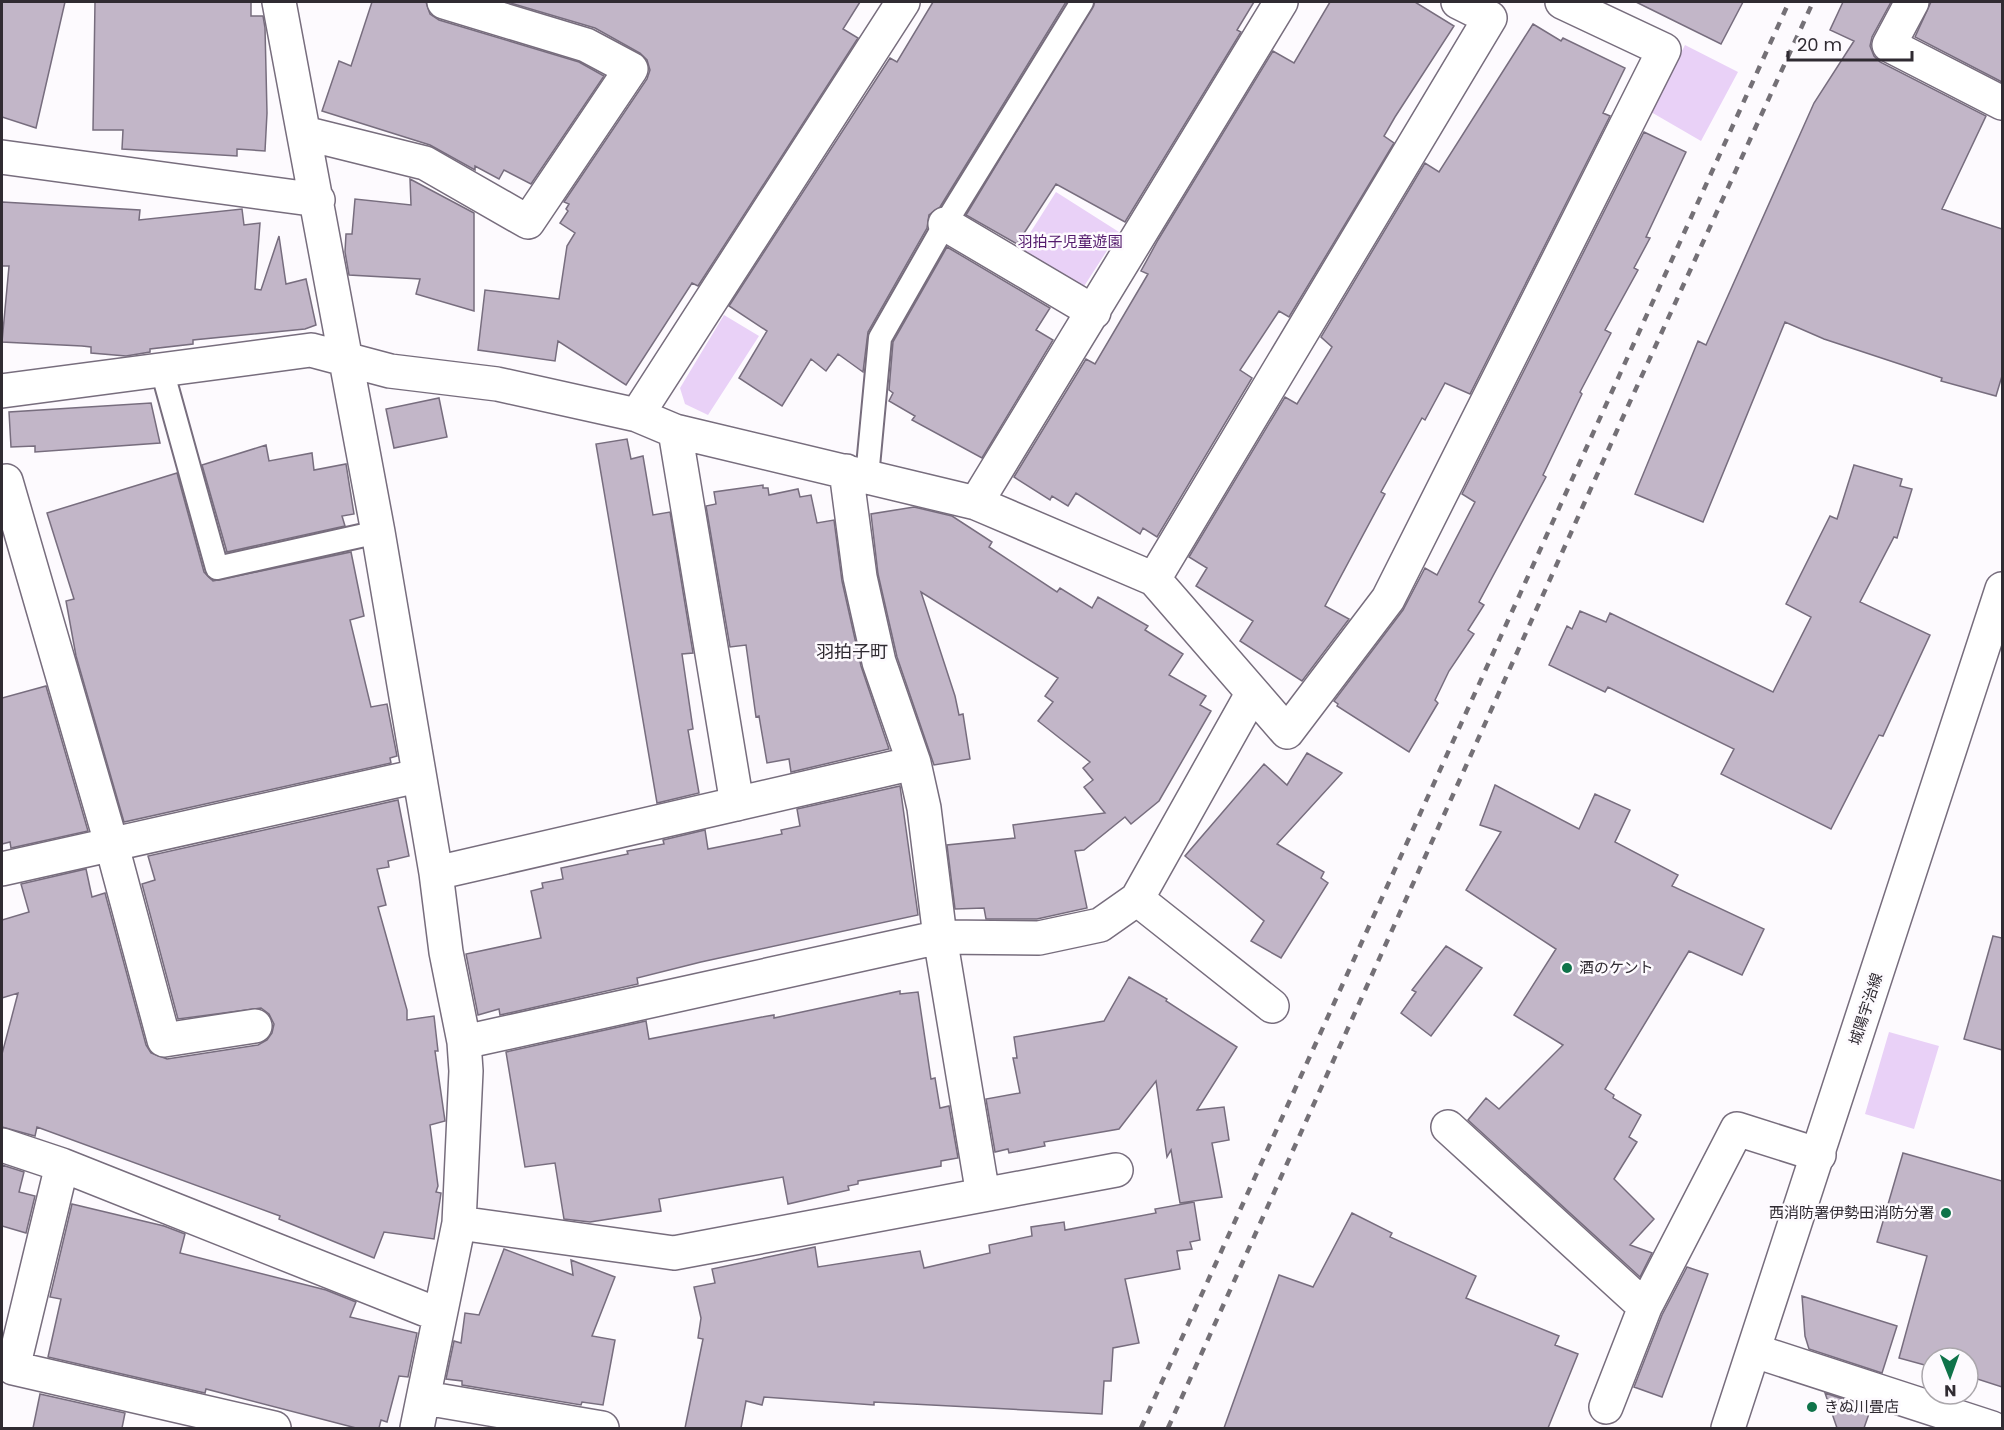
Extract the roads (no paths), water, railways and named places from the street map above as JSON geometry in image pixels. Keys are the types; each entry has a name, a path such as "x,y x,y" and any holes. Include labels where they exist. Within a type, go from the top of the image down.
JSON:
{"street":[{"path":"279,2 318,200 378,532 436,873 446,952 464,1042 466,1071 459,1223 421,1413 602,1428"},
{"path":"304,133 425,163 528,222 631,69 586,45 444,2"},
{"path":"637,415 903,2"},
{"path":"976,503 1281,2"},
{"path":"1154,579 1497,10 1458,2"},
{"path":"2,391 311,350 390,371 497,384 637,415 675,431 976,503 1154,579 1287,732 1388,599 1664,50 1562,2"},
{"path":"1912,2 1888,45 2002,103"},
{"path":"2,157 318,200"},
{"path":"945,224 1094,312"},
{"path":"675,431 737,804"},
{"path":"857,474 860,577 879,662 914,763 924,808 940,937 983,1195"},
{"path":"3,475 112,846 164,1040 255,1026"},
{"name":"城陽宇治線","path":"1728,1428 2002,589"},
{"path":"464,1042 940,937 1039,938 1100,925 1137,899 1252,694"},
{"path":"436,873 914,763"},
{"path":"2,869 418,776"},
{"path":"1137,899 1272,1006"},
{"path":"1448,1127 1645,1307"},
{"path":"1606,1407 1645,1307 1737,1129 1819,1155"},
{"path":"2,1145 62,1165 439,1315"},
{"path":"62,1165 13,1368 274,1428"},
{"path":"459,1223 674,1253 1116,1170"},
{"path":"1755,1350 1992,1428"}],"lane":[{"path":"857,474 880,338 945,224 1082,2"},
{"path":"162,370 217,568 378,532"}],"railway":[{"path":"1141,1428 1789,2"},
{"path":"1168,1428 1628,406 1813,2"}],"place":[{"name":"酒のケント","path":"1567,968"},
{"name":"西消防署伊勢田消防分署","path":"1946,1213"},
{"name":"きぬ川畳店","path":"1812,1407"}],"district":[{"name":"羽拍子町","path":"852,652"}],"park label":[{"name":"羽拍子児童遊園","path":"1070,242"}]}
